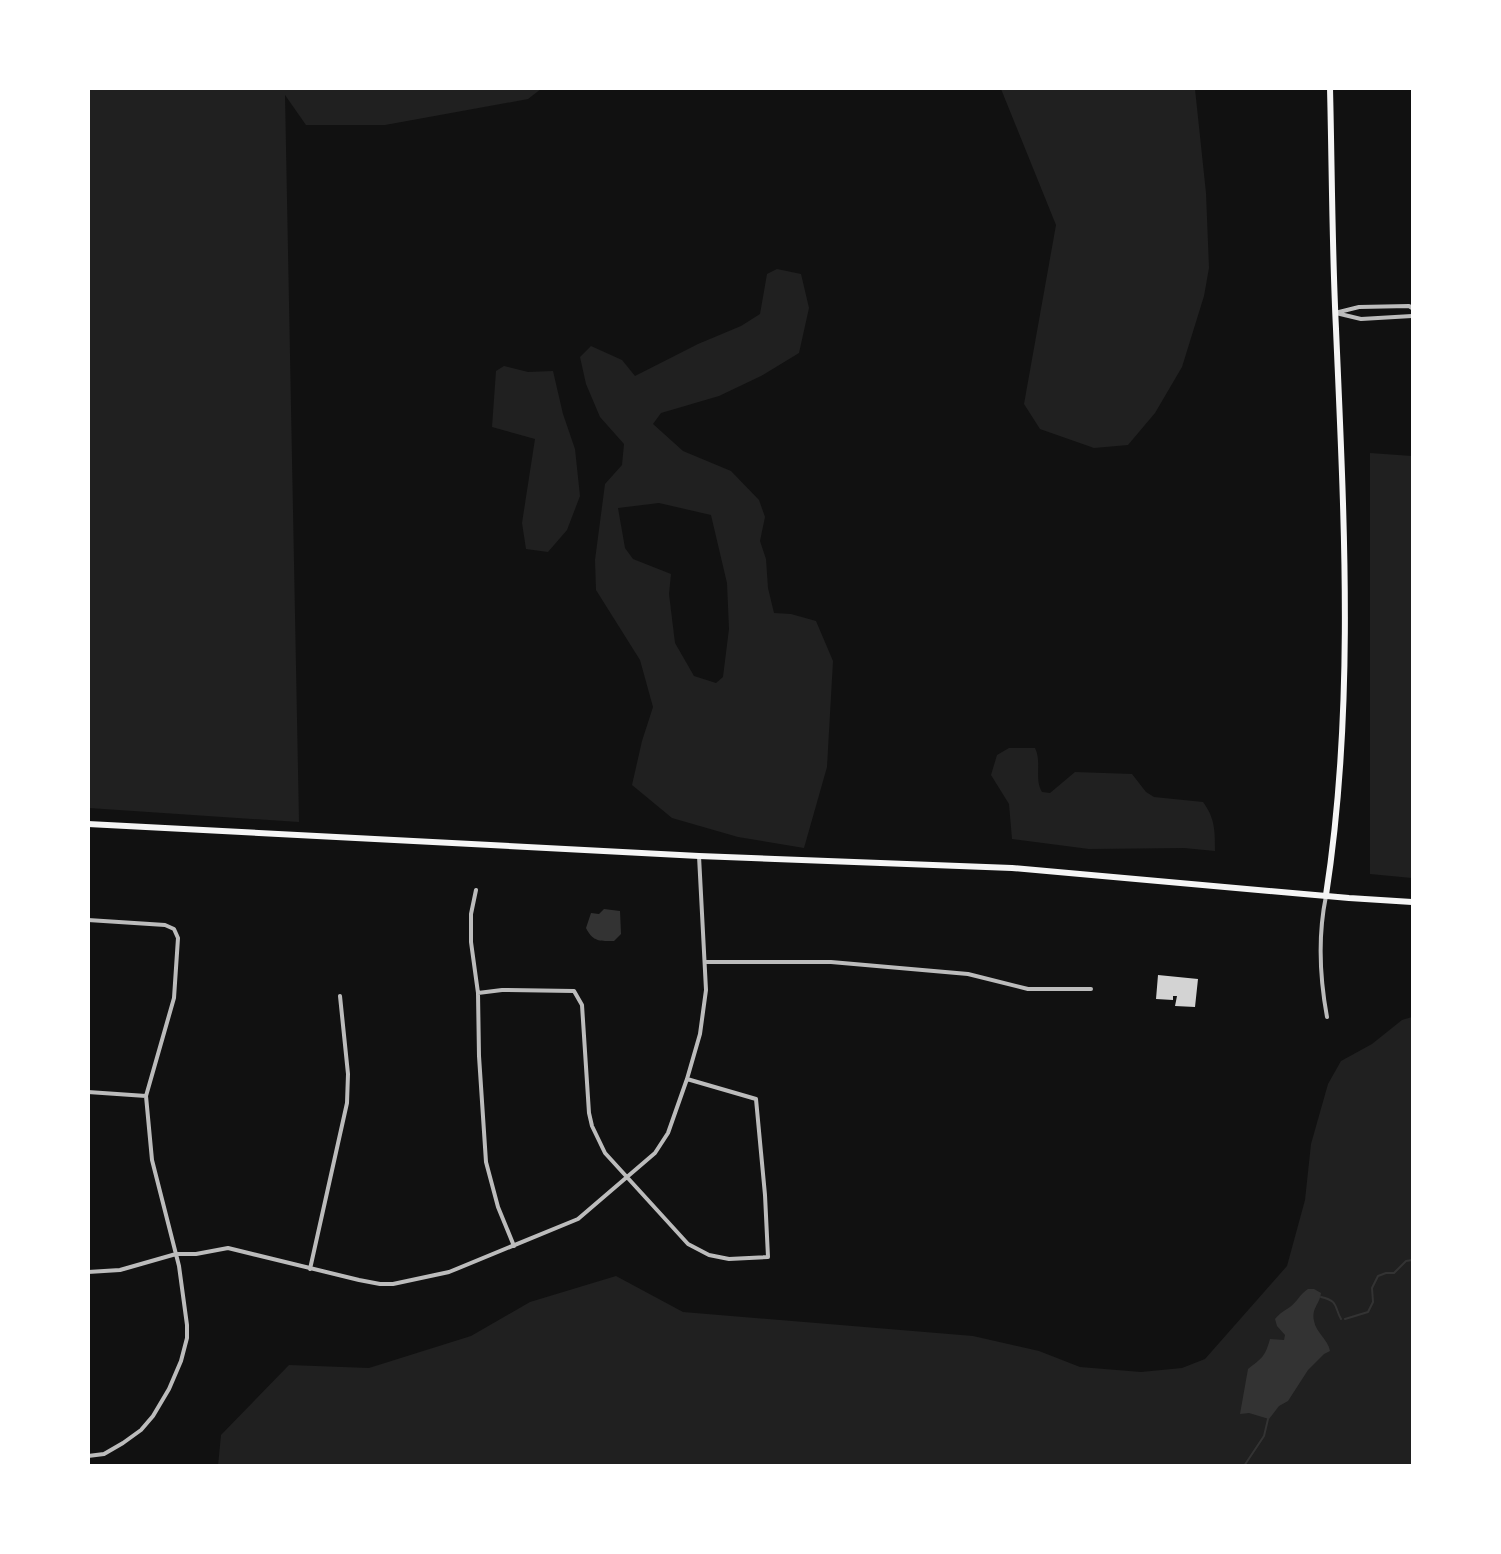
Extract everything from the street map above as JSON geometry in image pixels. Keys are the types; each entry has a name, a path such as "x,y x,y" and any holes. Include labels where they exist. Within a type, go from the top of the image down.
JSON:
{"main road":[{"path":"1326,895 1341,754 1346,667 1330,88"},
{"path":"88,824 699,856 1012,868 1413,902"}],"street":[{"path":"1335,313 1359,307 1409,306 1413,308"},
{"path":"1335,313 1361,319 1413,316"},
{"path":"88,1272 120,1270 176,1254 196,1254 228,1248 310,1269 380,1284 393,1284 461,1269 578,1220 656,1153 668,1133 687,1079 701,1023 706,990 699,856"},
{"path":"476,890 471,914 471,942 478,993 479,1056 486,1162 498,1207 514,1246"},
{"path":"1326,895 1321,942 1324,998 1328,1017"},
{"path":"88,920 165,925 174,929 178,938 174,998 146,1096 152,1160 176,1254 187,1325 187,1338 177,1371 153,1416 141,1430 123,1443 104,1454 88,1456"},
{"path":"705,962 831,962 968,974 1028,989 1091,989"},
{"path":"478,993 502,990 574,991 582,1005 587,1092 592,1126 605,1153 688,1244 709,1255 729,1259 768,1257 756,1099 687,1079"},
{"path":"310,1269 347,1104 348,1074 340,996"},
{"path":"88,1092 146,1096"}],"shaded area":[{"path":"88,89 541,89 528,99 385,125 306,125 285,95 299,822 89,808"},
{"path":"1001,89 1195,89 1206,193 1209,268 1204,296 1182,367 1155,413 1128,445 1094,448 1040,429 1024,404 1056,225"},
{"path":"777,269 801,274 809,308 799,353 761,376 719,396 661,413 653,424 683,451 731,471 759,500 765,517 760,541 766,559 768,588 774,613 791,614 816,621 833,661 827,767 804,848 738,837 672,818 632,785 653,707 640,660 596,590 595,560 605,484 622,465 624,444 600,417 586,384 580,357 591,346 622,360 635,376 698,344 741,326 760,314 767,274","holes":["659,503 711,515 727,583 729,629 723,677 716,683 694,676 675,643 669,594 671,574 633,559 625,548 618,508"]},
{"path":"504,366 528,372 553,371 563,414 575,449 580,496 567,530 548,552 526,549 522,523 535,439 492,427 496,371"},
{"path":"1370,453 1412,456 1412,878 1370,874"},
{"path":"1009,748 1035,748 1042,792 1050,793 1075,772 1132,774 1146,792 1154,797 1203,802 1214,825 1215,851 1184,848 1089,849 1012,839 1009,804 991,775 997,755"},
{"path":"604,909 620,911 621,934 614,941 597,940 586,928 591,913 599,914"},
{"path":"1412,1017 1412,1465 218,1466 221,1435 289,1365 369,1368 471,1336 530,1302 616,1276 683,1312 973,1336 1039,1351 1080,1367 1141,1372 1182,1368 1205,1359 1287,1266 1305,1200 1311,1144 1328,1084 1341,1061 1372,1044 1402,1020"},
{"path":"1308,1289 1321,1293 1314,1313 1314,1321 1330,1351 1308,1370 1288,1401 1279,1406 1269,1419 1249,1413 1240,1414 1248,1369 1262,1357 1270,1339 1284,1340 1285,1335 1277,1326 1275,1319"}],"building":[{"path":"1158,975 1198,979 1195,1007 1175,1006 1177,996 1173,996 1173,1000 1156,999"}],"waterway":[{"path":"1345,1319 1368,1312 1373,1302 1372,1288 1378,1276 1394,1273 1406,1261 1412,1260"},
{"path":"1321,1297 1331,1300 1341,1319"},
{"path":"1244,1466 1264,1436 1268,1419"}]}
